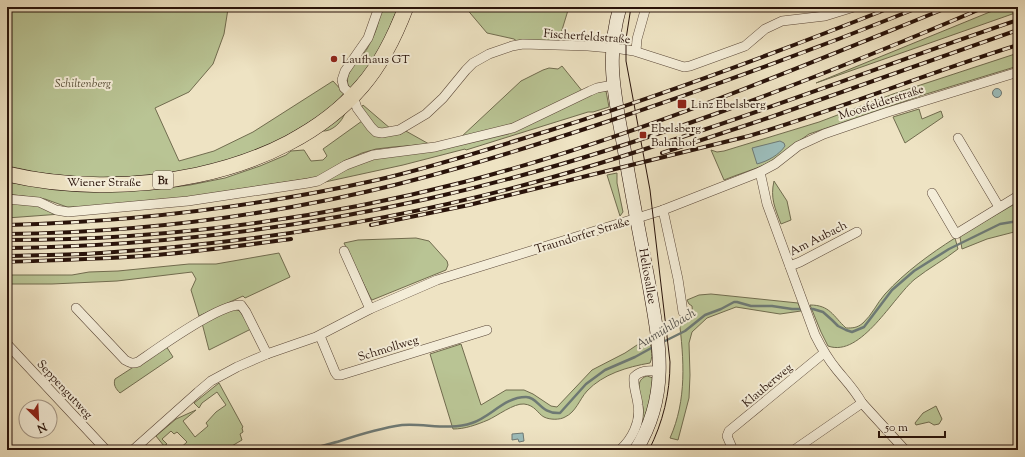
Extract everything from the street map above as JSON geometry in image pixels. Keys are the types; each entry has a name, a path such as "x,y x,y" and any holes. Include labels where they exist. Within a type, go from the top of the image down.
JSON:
{"main road":[{"name":"B1","path":"353,96 381,60 391,44 406,7"},
{"name":"Wiener Straße","path":"7,174 33,179 76,183 125,184 198,175 243,163 281,147 311,130 329,117 353,96"}],"street":[{"path":"353,96 344,88 342,84 342,76 368,38 379,7"},
{"name":"Traundorfer Straße","path":"133,450 211,381 237,367 267,354 320,336 370,309 437,280 563,240 637,219 613,85 613,34 620,7"},
{"path":"636,51 637,39 646,7"},
{"name":"Fischerfeldstraße","path":"353,96 357,108 376,132 390,132 399,130 426,114 443,98 473,63 500,49 523,44 612,48 636,51 684,67 746,46 765,29 782,21 835,14 854,7"},
{"name":"Moosfelderstraße","path":"637,219 760,172 775,164 798,146 819,136 888,112 1018,72"},
{"path":"7,199 39,202 56,210 68,212 188,201 308,184 318,181 346,165 369,156 435,147 507,130 597,88 613,85"},
{"path":"958,138 999,207"},
{"path":"760,172 768,204 815,335 824,353 836,370 857,394 862,403 905,450"},
{"path":"932,193 956,234 1018,196"},
{"path":"663,210 678,279 683,312"},
{"name":"Heliosallee","path":"636,450 649,426 659,387 658,344 652,300 637,219"},
{"name":"Am Aubach","path":"790,266 857,232"},
{"path":"344,251 370,309"},
{"path":"76,308 125,360 133,364 202,320 230,307 240,305 246,312 267,354"},
{"name":"Schmollweg","path":"320,336 335,372 337,375 341,375 487,330"},
{"name":"Seppengutweg","path":"7,344 106,450"},
{"name":"Klauberweg","path":"733,450 727,436 729,431 824,353"},
{"path":"620,450 631,437 637,425 639,406 634,377 638,373 644,371 659,371"},
{"path":"794,450 862,403"}],"green space":[{"name":"Schiltenberg","path":"7,7 227,7 228,9 224,34 213,64 189,92 155,108 179,161 214,151 253,132 333,81 344,93 331,109 271,145 208,167 155,176 87,178 41,173 7,166"},
{"path":"381,7 398,7 385,39 371,64 351,88 347,82 348,77 353,67 367,49 374,35 379,21"},
{"path":"465,7 569,7 558,43 518,42 514,39 487,33"},
{"path":"1002,7 1018,7 1018,12 816,83"},
{"path":"1018,53 1018,66 923,95 809,134 768,163 724,180 711,150 717,152 724,151 819,122 893,94"},
{"path":"562,66 583,92 522,121 460,138 521,81 543,70 549,68 558,69"},
{"path":"597,91 606,91 609,107 588,112 466,150 325,182 361,161 504,134"},
{"path":"363,105 391,129 404,130 429,144 376,149 362,153 344,161 318,177 188,197 82,207 67,207 45,199 7,194 7,182 76,190 150,190 190,185 225,178 260,166 286,155 291,151 304,150 311,161 323,160 327,156 323,149 362,121 356,114"},
{"path":"919,109 922,119 941,111 943,117 905,143 893,117"},
{"path":"345,113 344,116 336,126 329,130 322,131 323,128"},
{"path":"617,173 617,183 623,212 620,216 607,175"},
{"path":"774,181 787,201 791,220 781,224 773,198"},
{"path":"7,202 29,203 61,214 7,218"},
{"path":"1018,202 1018,231 987,239 962,249 960,237 963,234"},
{"path":"416,238 429,241 447,261 448,265 446,270 372,300 344,243 358,240"},
{"path":"955,238 958,249 915,279 876,324 864,335 852,343 840,347 828,346 810,305 817,305 827,309 846,328 859,326 872,313 885,294 901,278 927,257"},
{"path":"279,253 290,277 245,298 243,296 199,316 191,290 196,279 192,272 117,281 52,284 7,284 7,275 72,275 89,272 118,271 189,264 216,264"},
{"path":"711,294 798,303 801,311 780,314 736,307 707,318 692,332 689,343 689,398 678,440 670,438 682,394 683,364 679,319 693,317 692,306 687,300 699,295"},
{"path":"234,309 240,311 251,329 209,350 202,323"},
{"path":"649,337 652,353 650,363 624,369 600,380 584,394 575,409 563,418 546,418 531,406 520,404 484,422 457,429 453,429 430,354 461,344 481,405 506,390 524,390 551,406 557,407 592,370 625,353"},
{"path":"166,346 173,357 120,393 117,390 114,383 115,379"},
{"path":"647,376 653,378 650,412 630,450 627,450 640,428 643,407 639,386 642,378"},
{"path":"219,383 243,427 243,432 240,434 242,440 225,450 178,450 187,442 177,432 174,434 171,431 162,439 167,444 164,446 156,436 176,419 196,410 183,421 195,437 208,426 206,423 216,412 226,405 217,392 202,403 199,408 194,403"},
{"path":"936,406 942,419 939,424 934,425 929,422 916,425 915,423 923,413"}],"water":[{"path":"997,88 1002,93 997,98 992,93"},
{"path":"780,141 784,143 785,146 780,152 757,164 752,148"},
{"path":"523,433 524,441 519,442 518,439 512,440 512,434"}],"waterway":[{"name":"Aumühlbach","path":"663,342 685,331 705,315 734,302 751,306 813,309 823,312 838,326 852,332 864,327 892,290 914,271 949,249 1000,224 1018,221"},
{"name":"Aumühlbach","path":"308,450 386,428 402,425 446,427 472,423 511,400 518,398 530,398 548,411 560,413 586,384 605,370 635,357 655,346"}],"tram line":[{"path":"631,7 626,39 626,61 650,190 670,362 669,385 665,408 649,450"}],"railway":[{"path":"7,225 147,217 193,212 331,190 399,175 554,129 639,101 808,40 892,7"},
{"path":"7,234 130,228 252,214 333,199 399,184 497,157 635,112 758,69 920,7"},
{"path":"7,240 122,236 180,232 237,225 352,207 464,182 526,165 648,125 769,79 949,7"},
{"path":"7,248 113,244 165,240 271,228 375,210 499,182 570,162 710,116 917,36 985,7"},
{"path":"7,256 66,255 157,249 269,236 381,218 491,194 665,143 1018,20"},
{"path":"662,153 771,117 1018,30"},
{"path":"371,225 469,205 749,136 1018,45"},
{"path":"7,262 157,255 291,239"}],"place":[{"name":"Laufhaus GT","path":"334,59"},
{"name":"Linz Ebelsberg","path":"682,104"},
{"name":"Ebelsberg Bahnhof","path":"643,135"}]}
